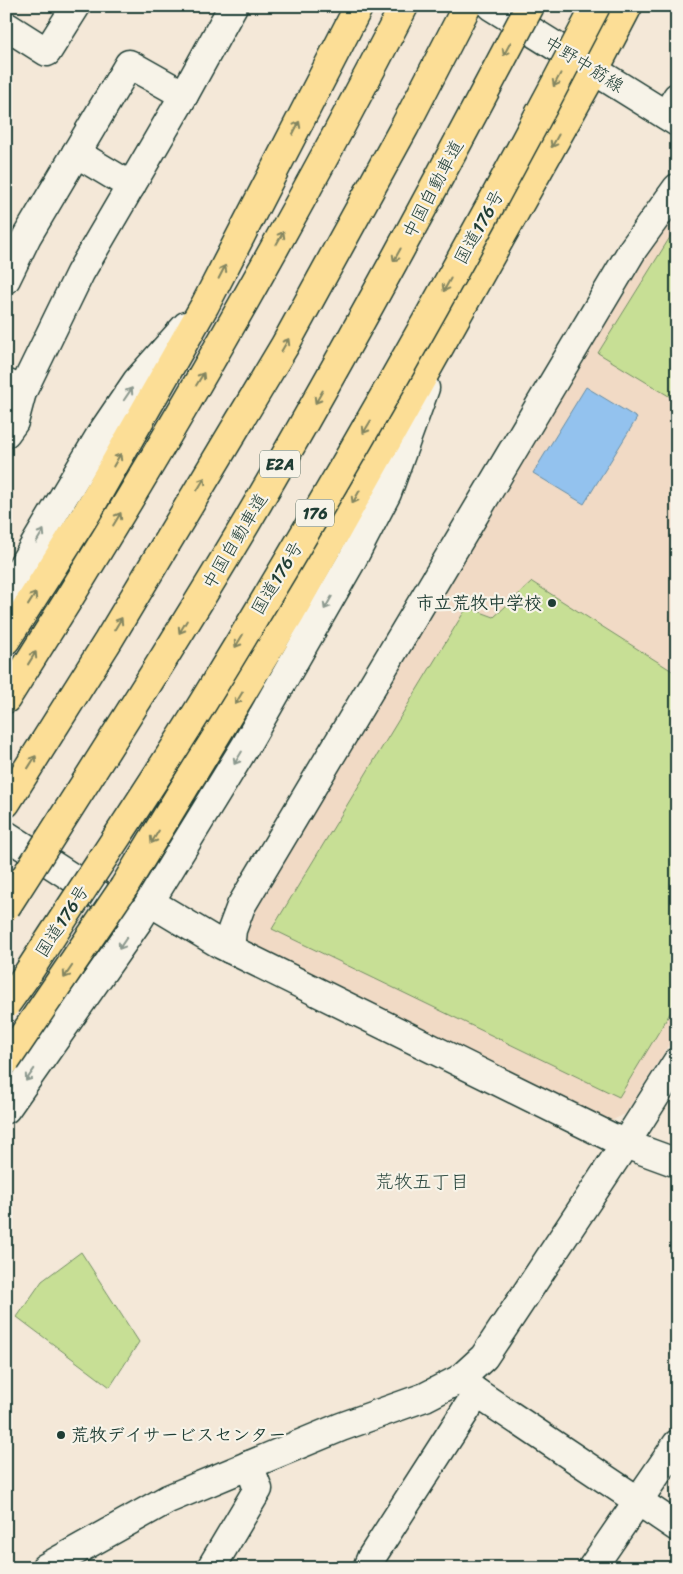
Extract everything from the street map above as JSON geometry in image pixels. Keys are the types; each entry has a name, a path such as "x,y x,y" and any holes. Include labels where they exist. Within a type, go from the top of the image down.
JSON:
{"highway":[{"path":"6,640 88,510 205,305 359,6"},
{"path":"6,699 60,614 235,320 354,104 404,6"},
{"path":"6,803 108,641 285,344 405,126 467,6"},
{"name":"中国自動車道","path":"6,907 157,671 245,524 338,364 447,164 530,6"},
{"name":"国道176号","path":"6,1004 203,702 369,424 495,198 596,6"},
{"path":"6,1061 124,887 291,612 594,71 628,6"}],"street":[{"path":"6,26 47,52 76,6"},
{"path":"6,433 14,422 14,388 184,95 233,6"},
{"name":"中野中筋線","path":"490,6 594,71 673,111"},
{"path":"6,279 27,236 129,64 184,95"},
{"path":"76,153 131,186"},
{"path":"230,949 232,930 241,906 633,249 677,188"},
{"path":"6,593 96,442 137,381 205,305"},
{"path":"6,1109 144,911 246,746 352,560 387,493 442,341"},
{"path":"6,835 144,911 230,949 625,1144 677,1163"},
{"path":"367,1568 484,1357 677,1062"},
{"path":"45,1568 168,1499 342,1427 425,1397 469,1386 677,1527"},
{"path":"592,1568 677,1444"},
{"path":"211,1568 258,1489 249,1465"}],"shaded area":[{"name":"市立荒牧中学校","path":"677,203 677,1032 625,1114 607,1123 239,945 248,899"}],"green space":[{"path":"677,226 677,401 598,353"},
{"name":"市立荒牧中学校","path":"532,582 677,674 677,1002 619,1097 272,929 467,607 494,617"},
{"path":"81,1252 139,1342 110,1387 17,1317 42,1281"}],"water":[{"path":"586,387 637,418 584,504 533,473"}],"place":[{"name":"市立荒牧中学校","path":"552,603"},
{"name":"荒牧デイサービスセンター","path":"61,1435"}],"district":[{"name":"荒牧五丁目","path":"422,1181"}]}
